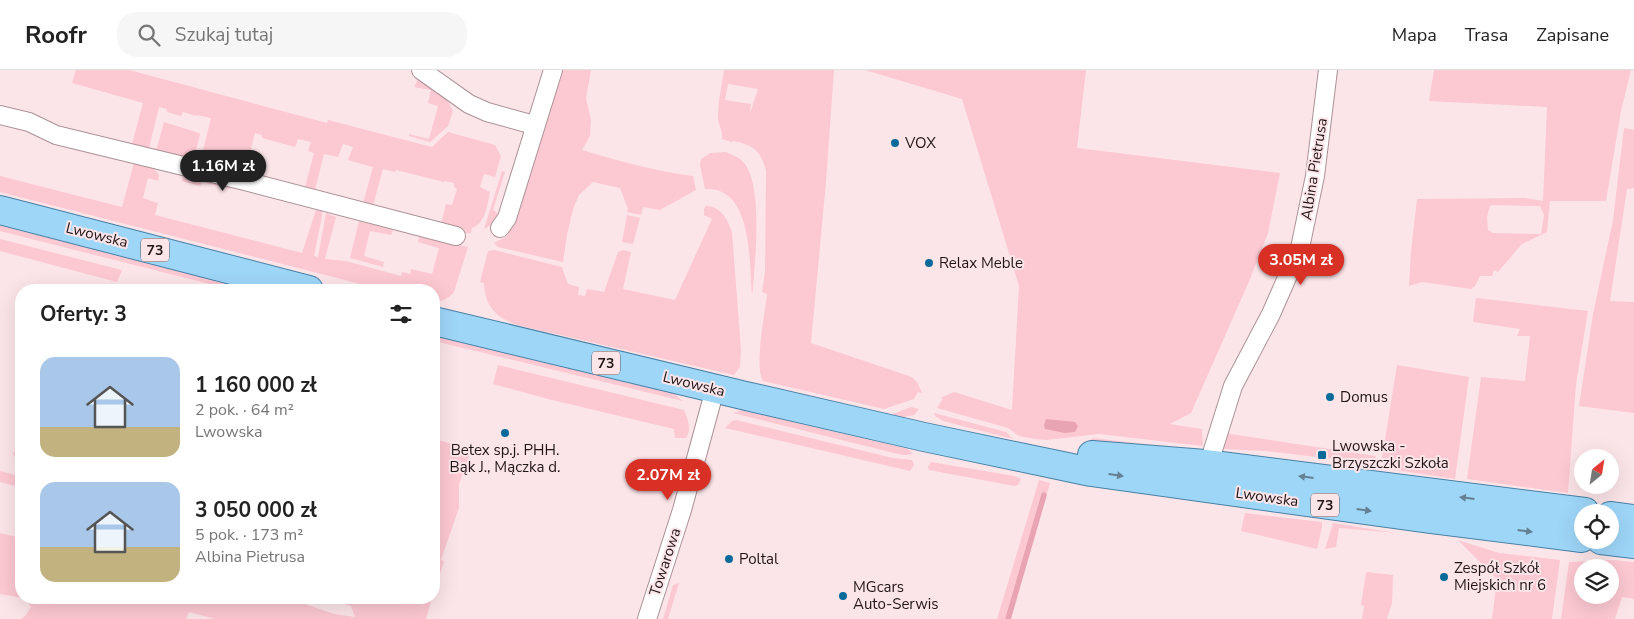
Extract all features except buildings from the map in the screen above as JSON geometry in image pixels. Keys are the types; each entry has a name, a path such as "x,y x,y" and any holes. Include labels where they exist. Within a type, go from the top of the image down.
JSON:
{"main road":[{"name":"Lwowska","path":"0,210 286,284"},
{"name":"Lwowska","path":"440,322 715,389 954,443 1209,477 1574,511"},
{"name":"Lwowska","path":"1209,477 1430,519 1574,537"},
{"path":"1619,517 1634,519"},
{"path":"1619,542 1634,544"}],"street":[{"path":"421,70 469,104 487,112 534,125"},
{"path":"500,228 506,218 552,70"},
{"name":"Albina Pietrusa","path":"1209,477 1213,450 1234,386 1272,314 1300,248 1315,176 1328,70"},
{"path":"0,115 29,122 47,132 456,236"},
{"name":"Towarowa","path":"647,619 682,510 715,389"}],"shaded area":[{"path":"76,70 129,70 327,123 328,120 432,147 448,132 495,145 501,156 495,177 484,174 480,187 490,192 483,218 477,226 472,228 471,233 463,233 440,228 446,204 452,205 457,189 454,187 454,183 396,170 395,172 383,169 372,209 362,207 373,167 348,160 353,147 343,144 338,157 324,154 314,194 304,191 314,153 308,151 311,142 298,139 295,147 262,138 262,135 255,133 246,168 242,173 239,168 208,160 206,167 200,162 211,118 183,112 181,116 167,112 167,109 159,107 149,148 145,152 133,149 132,144 143,103 72,83"},
{"path":"560,70 591,70 586,98 591,120 590,136 582,150 637,165 693,176 696,190 660,210 643,207 641,215 627,212 628,209 620,188 593,182 579,195 573,209 563,262 498,247 494,243 507,236 510,231"},
{"path":"724,70 834,70 811,343 912,377 917,382 922,393 918,392 914,399 884,409 763,381 760,352 767,294 762,292 765,272 766,171 759,153 751,147 746,144 722,139 718,117","holes":["728,84 758,89 750,113 751,104 725,100"]},
{"path":"865,70 1086,70 1077,148 1280,173 1268,233 1250,279 1191,413 1170,424 1202,429 1203,446 1099,434 1046,440 1035,439 1019,436 1008,428 937,408 943,399 940,398 954,392 1012,410 1019,286 962,99"},
{"path":"1434,70 1631,70 1621,111 1606,201 1550,201 1547,232 1522,244 1498,272 1494,270 1492,276 1480,276 1475,286 1471,289 1422,282 1409,286 1417,199 1525,198 1543,201 1547,107 1429,101","holes":["1490,205 1540,206 1544,215 1541,234 1493,233 1488,230 1487,217"]},
{"path":"418,79 446,97 453,111 448,126 430,142 409,136 409,134 429,139 438,106 428,103 431,90 414,87"},
{"path":"164,122 200,134 194,154 186,162 156,151"},
{"path":"1624,128 1634,130 1634,188 1627,189 1610,301 1634,302 1634,413 1579,406 1593,314 1613,220"},
{"path":"726,152 739,158 745,164 751,176 754,190 756,224 752,295 748,246 740,213 732,200 721,191 705,189 700,165 701,159 710,153"},
{"path":"134,163 153,167 159,175 158,181 148,178 143,198 158,203 155,215 302,253 316,210 322,211 314,256 318,257 326,213 336,217 325,259 346,261 401,276 402,272 410,274 411,269 432,274 439,248 418,242 419,237 468,247 454,292 440,301 440,284 360,284 0,192 0,176 122,207"},
{"path":"502,171 505,172 493,210 497,213 496,219 484,229"},
{"path":"184,175 230,186 231,189 202,182 200,186 182,181"},
{"path":"706,206 716,209 723,214 732,232 741,350 740,367 734,375 517,325 498,315 489,305 484,283 480,282 488,251 494,250 562,267 568,284 579,287 578,295 585,296 587,289 604,292 618,252 623,250 631,252 623,289 675,300 712,219 704,215"},
{"path":"627,215 640,218 633,244 622,242"},
{"path":"359,221 393,230 391,235 370,231 364,256 384,262 383,267 350,258"},
{"path":"0,225 230,284 209,284 0,231"},
{"path":"0,239 122,270 117,282 0,251"},
{"path":"1476,298 1588,311 1576,384 1568,493 1467,479 1481,377 1525,381 1530,336 1517,336 1520,329 1473,322"},
{"path":"440,337 673,393 683,401 440,342"},
{"path":"498,365 684,410 689,424 688,435 686,438 675,438 674,429 493,384"},
{"path":"1397,365 1469,377 1455,479 1382,468"},
{"path":"911,407 919,409 914,415 899,418 888,416"},
{"path":"742,410 908,449 913,454 894,453 733,413"},
{"path":"934,413 1006,432 1013,439 943,421 935,416"},
{"path":"1046,419 1075,422 1078,426 1075,432 1065,433 1045,429"},
{"path":"736,420 893,458 912,460 914,465 910,471 725,428 732,421"},
{"path":"1224,433 1376,456 1370,464 1326,458 1326,454 1317,453 1317,457 1220,448"},
{"path":"1093,438 1203,451 1089,441"},
{"path":"440,441 472,449 459,484 459,508 441,560 444,561 440,574"},
{"path":"931,462 1014,476 1021,479 1018,485 1014,486 929,470 928,467"},
{"path":"0,471 15,475 15,486 0,482"},
{"path":"1039,480 1050,483 1011,619 997,619"},
{"path":"1245,513 1322,522 1317,549 1241,531"},
{"path":"1333,523 1396,533 1339,528 1336,547 1325,549"},
{"path":"0,533 15,537 15,596 0,594"},
{"path":"1458,540 1499,553 1560,560 1552,619 1492,619 1497,579"},
{"path":"1619,561 1634,562 1634,599 1622,597 1615,619 1561,619 1569,562 1574,562 1574,604 1619,604"},
{"path":"1366,572 1393,575 1392,603 1387,619 1362,619 1364,606 1361,605"},
{"path":"679,583 668,619 663,619 673,585"},
{"path":"29,604 305,604 334,614 355,617 351,606 344,604 430,604 426,619 215,619 189,612 186,619 21,619 31,607"}],"waterway":[{"path":"1008,619 1044,495"}],"place":[{"name":"VOX","path":"895,143"},
{"name":"Relax Meble","path":"929,263"},
{"name":"Domus","path":"1330,397"},
{"name":"Betex sp.j. PHH. Bąk J., Mączka d.","path":"505,433"},
{"name":"Lwowska - Brzyszczki Szkoła","path":"1322,455"},
{"name":"Poltal","path":"729,559"},
{"name":"Zespół Szkół Miejskich nr 6","path":"1444,577"},
{"name":"MGcars Auto-Serwis","path":"843,596"}]}
